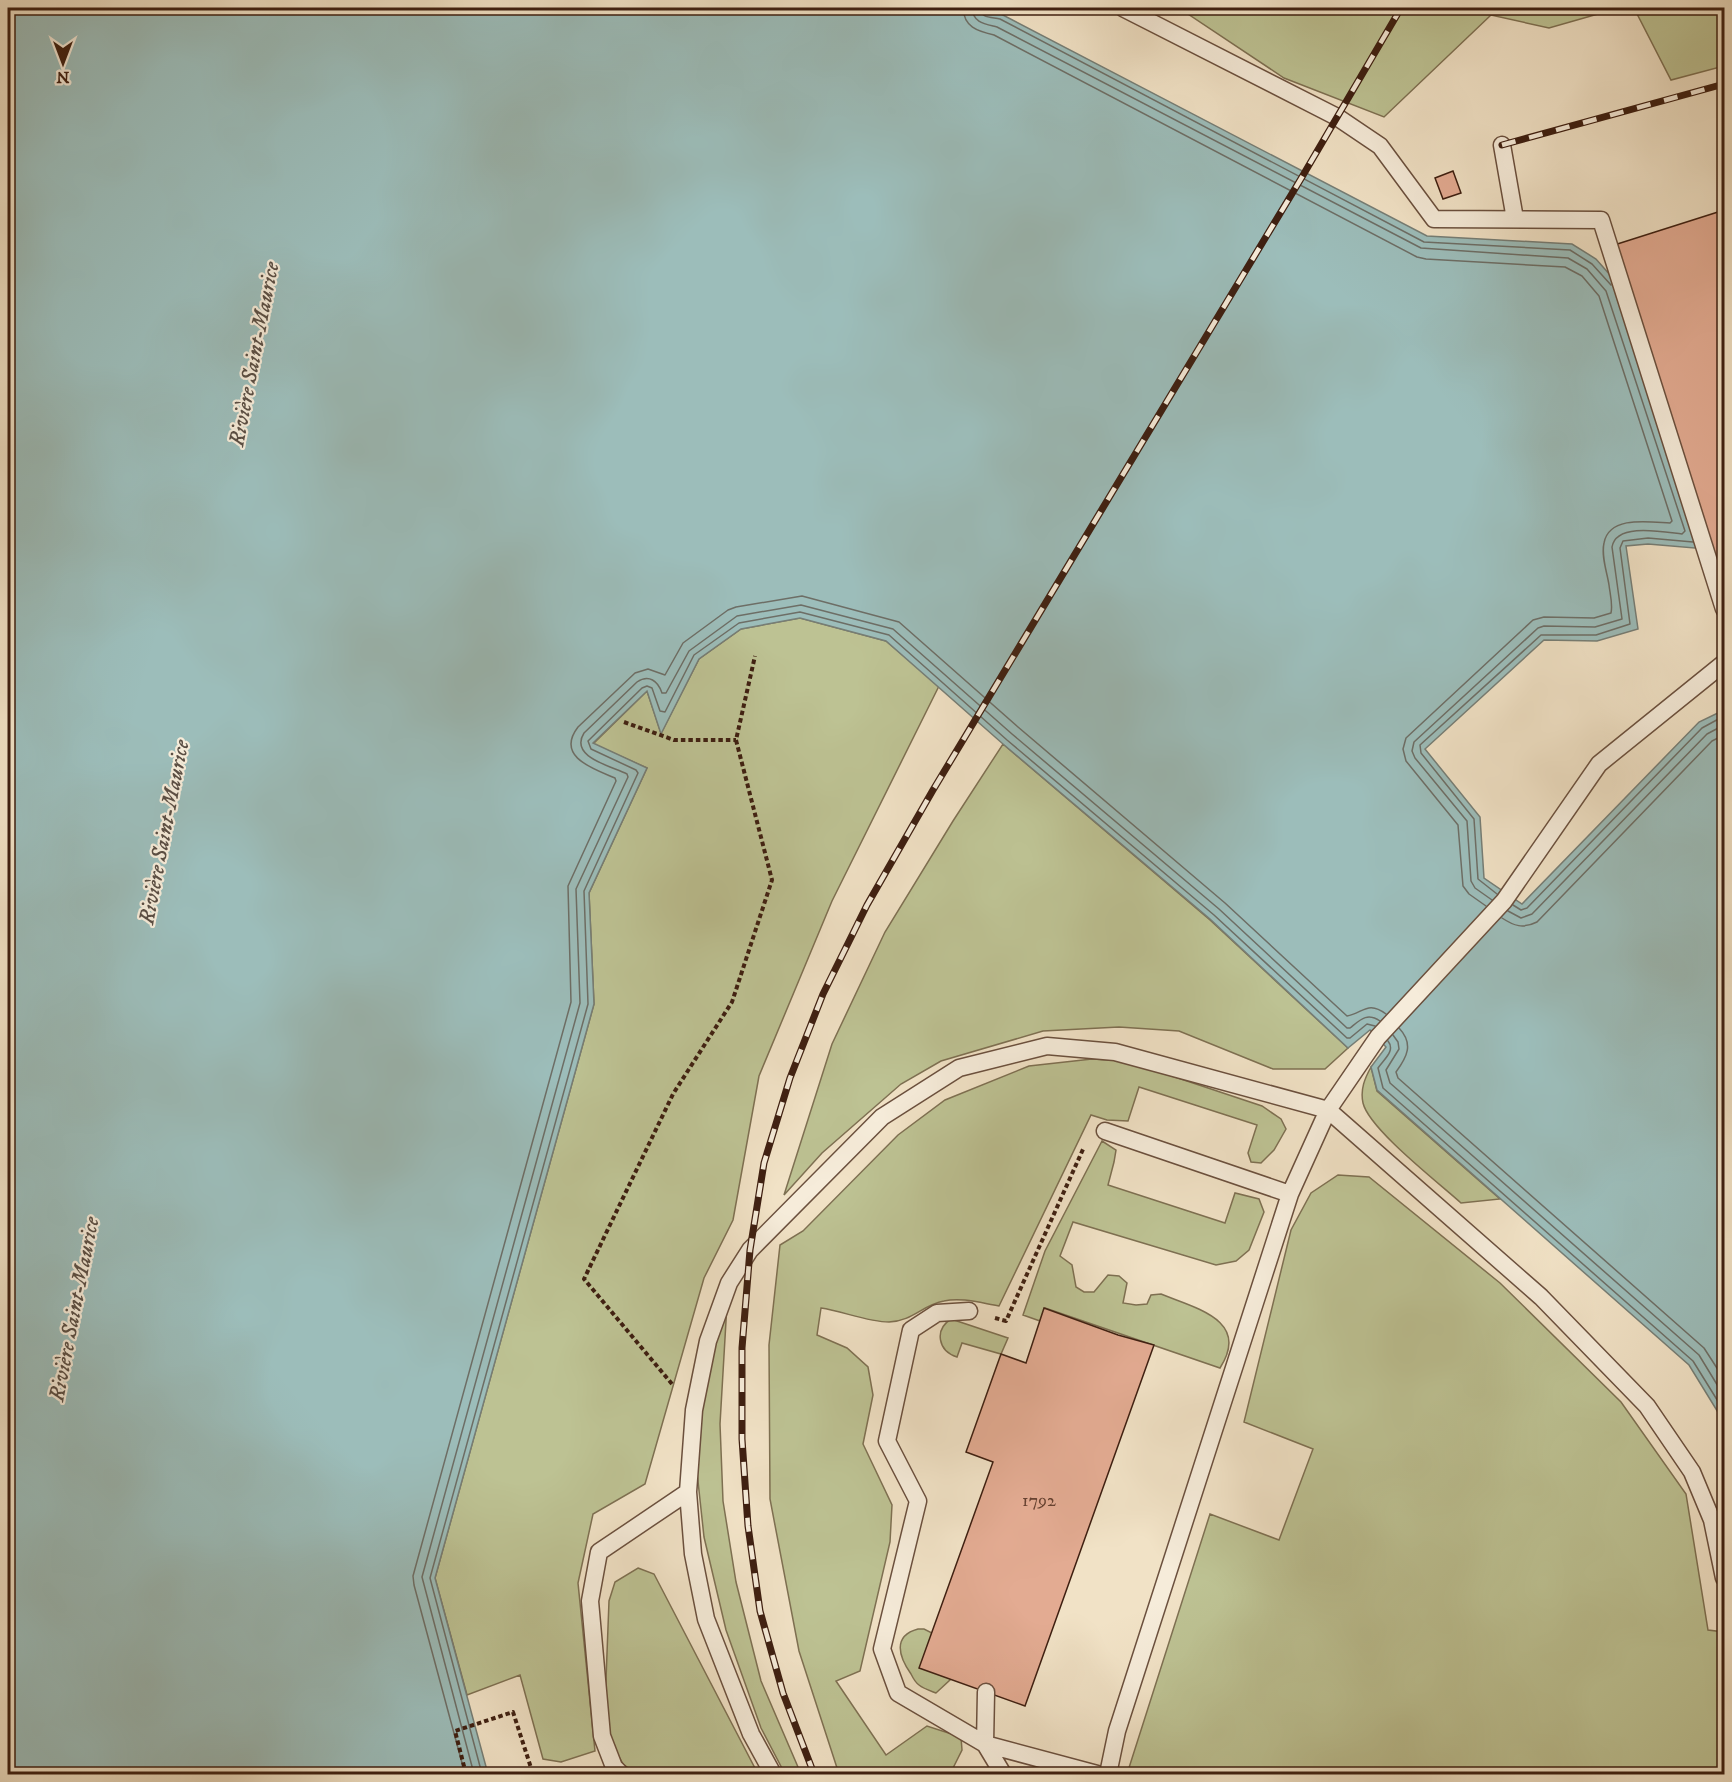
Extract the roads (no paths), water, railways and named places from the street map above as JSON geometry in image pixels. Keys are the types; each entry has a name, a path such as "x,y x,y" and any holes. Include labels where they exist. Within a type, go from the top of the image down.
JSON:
{"lane":[{"path":"1123,8 1337,117 1380,146 1434,219 1601,220 1725,609"},
{"path":"1502,145 1515,219"},
{"path":"1108,1774 1117,1731 1290,1194 1328,1110 1378,1037 1504,901 1599,764 1725,663"},
{"path":"773,1774 751,1734 706,1619 693,1554 688,1492 694,1410 708,1341 729,1283 750,1250 882,1117 959,1068 1047,1046 1115,1052 1328,1110 1541,1297 1647,1406 1692,1472 1712,1520 1725,1578"},
{"path":"1106,1131 1290,1194"},
{"path":"969,1311 937,1313 911,1330 887,1440 918,1501 882,1649 898,1693 985,1744 1096,1774"},
{"path":"621,1774 614,1767 602,1736 590,1602 599,1552 688,1492"},
{"path":"986,1692 985,1744 1003,1774"}],"water":[{"name":"Rivière Saint-Maurice","path":"8,8 973,8 1001,14 1427,236 1572,244 1596,259 1618,284 1706,549 1648,544 1626,546 1638,629 1597,641 1544,640 1425,749 1480,817 1484,878 1522,904 1699,722 1724,710 1724,1422 1689,1365 1377,1090 1371,1067 1386,1047 1370,1030 1348,1048 1210,919 1003,744 886,641 800,618 741,629 699,659 661,734 647,691 593,743 647,768 589,893 594,1004 435,1578 488,1774 8,1774"}],"railway":[{"path":"814,1774 783,1693 760,1611 748,1526 742,1439 742,1348 750,1250 764,1163 790,1078 823,994 867,905 933,790 1302,177 1401,8"},
{"path":"1502,145 1724,84"}]}
